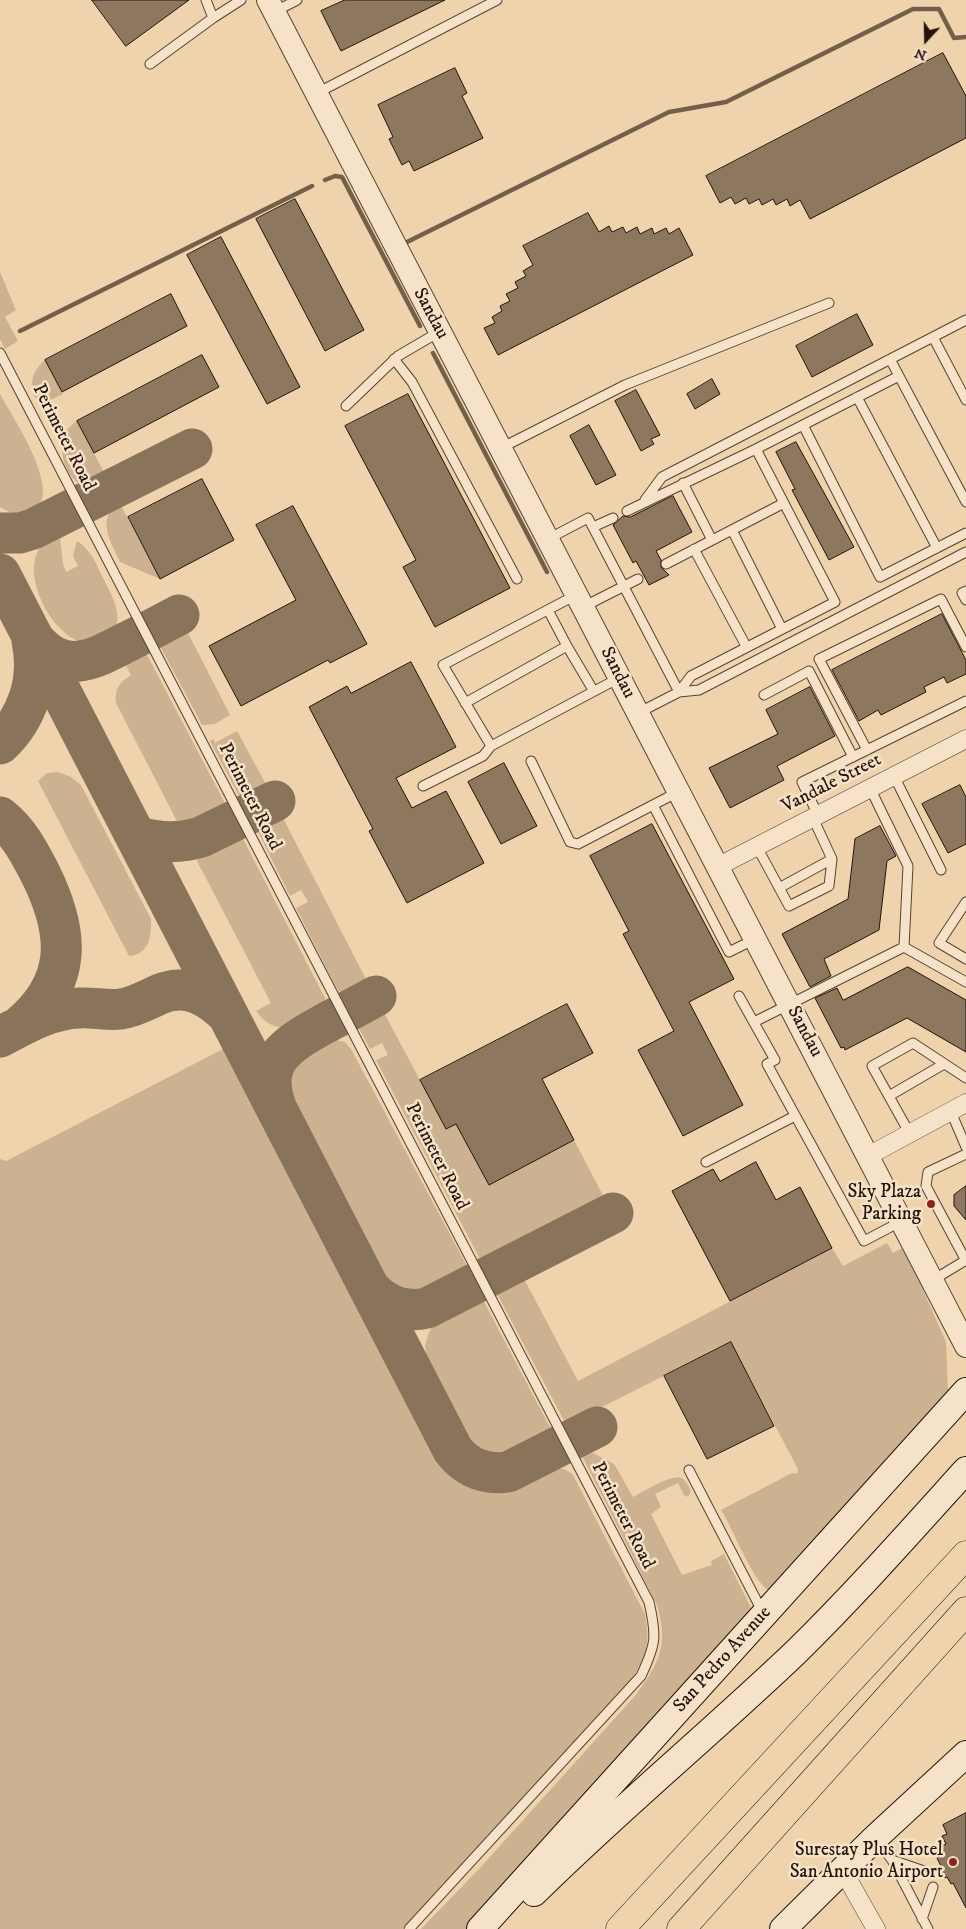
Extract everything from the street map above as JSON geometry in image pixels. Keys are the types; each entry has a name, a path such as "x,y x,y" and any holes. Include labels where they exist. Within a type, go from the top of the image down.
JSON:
{"highway":[{"path":"620,1929 966,1555"},
{"path":"681,1929 966,1611"}],"main road":[{"name":"San Pedro Avenue","path":"480,1929 966,1391"},
{"name":"San Pedro Avenue","path":"499,1929 613,1817 796,1652 867,1579 966,1470"},
{"path":"783,1929 842,1869 966,1754"}],"street":[{"name":"Sandau","path":"271,6 966,1346"},
{"name":"Vandale Street","path":"718,867 894,776 964,744"},
{"path":"868,1156 959,1107"},
{"path":"842,1869 876,1929"}],"lane":[{"path":"206,0 213,18"},
{"path":"150,64 241,0"},
{"path":"271,6 297,0"},
{"path":"316,93 497,0"},
{"path":"500,448 625,385 829,303"},
{"path":"643,503 662,477 966,320"},
{"path":"346,406 394,359 440,332"},
{"path":"933,336 966,400"},
{"name":"Perimeter Road","path":"0,353 649,1602 655,1628 654,1650 641,1676 409,1929"},
{"path":"890,358 966,502"},
{"path":"394,359 412,382 517,579"},
{"path":"626,511 756,449 898,376"},
{"path":"857,397 937,548"},
{"path":"803,424 880,577 966,532"},
{"path":"679,692 691,676 746,646 835,602 756,449"},
{"path":"683,484 712,540"},
{"path":"666,564 784,504"},
{"path":"548,539 588,518 679,692"},
{"path":"593,527 613,518"},
{"path":"732,530 782,629"},
{"path":"694,549 746,646"},
{"path":"638,714 679,692 699,690 966,552"},
{"path":"491,746 443,665 548,610 624,586 638,579"},
{"path":"966,591 962,594 966,600"},
{"path":"867,750 819,659 940,599 966,647"},
{"path":"548,610 593,690"},
{"path":"464,703 568,646"},
{"path":"764,695 809,671 853,757"},
{"path":"423,786 483,756 491,746 593,690 619,678"},
{"path":"757,847 789,906 829,886 832,859 802,782 966,701"},
{"path":"531,761 570,842 578,844 678,792"},
{"path":"894,776 941,870"},
{"path":"870,788 908,866 904,947"},
{"path":"653,805 729,952 755,939"},
{"path":"779,888 832,859"},
{"path":"966,902 939,944 966,959"},
{"path":"904,947 966,982"},
{"path":"754,1022 904,947"},
{"path":"740,996 775,1060 767,1064 864,1241 902,1221"},
{"path":"910,1134 872,1066 912,1043 966,1078"},
{"path":"889,1096 944,1064"},
{"path":"959,1107 966,1147"},
{"path":"706,1162 795,1116"},
{"path":"933,1280 966,1261 926,1186 928,1172 966,1154"},
{"path":"689,1470 764,1614"},
{"path":"875,1838 892,1860 928,1929"},
{"path":"892,1860 924,1871"},
{"path":"922,1919 933,1887"}],"shaded area":[{"path":"0,272 16,310 5,317 18,341 5,349 0,339"},
{"path":"45,360 63,394 46,400 35,397 32,386 35,372"},
{"path":"0,394 24,436 40,472 43,489 41,502 33,512 25,515 16,514 0,507"},
{"path":"77,421 106,476 80,484 68,471 62,453 65,435"},
{"path":"119,502 160,579 120,562 107,530 108,515"},
{"path":"60,536 63,564 66,572 78,566 73,556 77,541 93,557 112,595 117,613 117,622 114,630 108,637 97,642 81,642 65,633 51,618 41,599 35,579 35,560 43,545"},
{"path":"186,629 230,715 215,724 202,725 159,644 176,632"},
{"path":"144,649 229,811 192,829 180,827 116,703 116,694 119,686 131,675 122,659"},
{"path":"237,731 267,786 265,792 243,803 210,741 213,739 215,743"},
{"path":"58,772 71,777 81,785 151,919 150,937 146,947 136,954 129,956 38,781 47,773"},
{"path":"276,813 282,816 370,987 352,996 341,994 335,985 296,908 308,902 301,890 290,896 254,824"},
{"path":"239,831 328,1004 326,1011 290,1027 273,1025 264,1020 256,1011 271,1003 197,861 206,848"},
{"path":"382,1009 446,1129 456,1124 489,1185 574,1140 607,1203 493,1263 484,1262 480,1259 376,1060 388,1055 382,1043 370,1049 356,1023"},
{"path":"332,1039 345,1042 351,1049 468,1268 469,1273 466,1277 434,1293 413,1297 403,1296 393,1291 383,1282 290,1102 288,1079 290,1069 295,1060 310,1047"},
{"path":"229,1046 440,1455 462,1476 489,1488 499,1489 518,1486 542,1473 558,1468 566,1470 573,1475 645,1614 647,1640 645,1654 633,1677 402,1929 0,1929 0,1159 6,1161"},
{"path":"887,1243 893,1253 904,1247 946,1342 948,1392 772,1592 765,1588 751,1569 721,1510 792,1473 797,1474 798,1469 731,1342 590,1413 568,1428 495,1290 522,1275 578,1381 832,1248 843,1266"},
{"path":"481,1296 554,1435 501,1460 480,1455 469,1447 428,1370 425,1345 430,1330 444,1315"},
{"path":"593,1453 614,1464 633,1497 665,1480 677,1477 682,1478 691,1491 688,1497 684,1495 678,1483 655,1494 661,1507 651,1514 682,1575 712,1565 711,1561 724,1554 753,1612 472,1929 421,1929 479,1869 634,1697 650,1674 659,1654 662,1632 657,1605 581,1454"}],"building":[{"path":"92,0 189,0 126,46"},
{"path":"345,0 445,0 341,51 321,11"},
{"path":"943,53 966,96 966,138 810,219 800,200 790,206 787,199 776,205 773,199 762,205 759,199 749,204 746,198 735,204 731,197 720,203 706,176"},
{"path":"455,68 467,93 462,96 483,138 414,171 409,161 402,165 389,139 393,137 378,105"},
{"path":"295,199 364,330 325,351 256,219"},
{"path":"588,213 599,232 609,226 612,232 623,227 626,233 637,227 640,234 652,228 654,234 666,228 669,234 679,228 693,255 498,355 484,328 495,323 492,317 502,311 500,306 510,301 506,294 518,288 515,282 526,276 523,271 533,265 523,246"},
{"path":"221,237 300,387 267,404 187,255"},
{"path":"171,294 187,326 62,392 45,360"},
{"path":"857,314 873,345 812,377 796,346"},
{"path":"202,355 219,387 94,453 77,421"},
{"path":"712,379 720,394 695,409 687,394"},
{"path":"636,390 660,435 651,439 654,444 641,451 615,401"},
{"path":"408,394 510,588 435,627 403,567 416,560 345,426"},
{"path":"589,425 616,475 596,485 570,436"},
{"path":"796,442 854,547 829,560 792,490 795,489 776,452"},
{"path":"202,479 234,540 160,579 128,517"},
{"path":"673,496 692,532 656,551 661,560 661,567 669,575 649,585 636,561 633,563 613,525 623,516 630,517"},
{"path":"293,506 367,644 330,663 328,660 241,706 209,646 296,600 256,525"},
{"path":"942,614 966,660 966,674 947,683 944,677 924,687 926,692 881,715 878,710 859,721 832,670"},
{"path":"411,662 456,747 396,778 412,808 446,791 484,863 407,903 369,831 373,829 309,707 347,686 351,693"},
{"path":"810,687 835,736 777,766 784,780 730,808 709,768 778,734 766,710"},
{"path":"504,763 537,826 501,844 468,782"},
{"path":"960,785 966,797 966,844 948,853 922,804"},
{"path":"652,824 734,979 689,1002 743,1105 683,1136 638,1050 674,1031 623,934 629,931 590,856"},
{"path":"880,826 896,856 887,861 879,930 824,959 831,976 810,987 782,934 848,899 855,839"},
{"path":"908,967 966,1000 966,1052 907,1018 845,1050 844,1047 841,1048 815,998 837,988 843,1000"},
{"path":"567,1004 593,1053 542,1079 574,1140 489,1185 456,1124 446,1129 420,1080"},
{"path":"756,1162 776,1200 800,1187 832,1248 730,1301 672,1191 713,1169 720,1181"},
{"path":"966,1186 966,1220 954,1206 954,1195"},
{"path":"731,1342 774,1426 707,1459 664,1376"},
{"name":"Surestay Plus Hotel San Antonio Airport","path":"966,1813 966,1908 953,1883 951,1884 947,1877 945,1878 939,1867 941,1866 937,1858 940,1857 936,1849 946,1844 942,1836 947,1834 943,1825"}],"waterway":[{"path":"401,245 669,112 726,102 913,9 939,9 954,38 966,37"},
{"path":"325,180 335,176 342,177 420,326"},
{"path":"20,331 312,186"},
{"path":"433,353 547,572"}],"taxiway":[{"path":"0,533 20,533 33,529 192,449"},
{"path":"0,574 453,1450 470,1466 477,1469 500,1473 508,1472 597,1427"},
{"path":"32,637 55,657 66,661 78,661 101,655 179,615"},
{"path":"0,744 10,733 25,710 33,684 34,656 32,641"},
{"path":"136,836 168,842 185,841 201,837 275,801"},
{"path":"0,817 18,836 40,873 50,894 61,935 61,955 57,974 50,992 37,1010 19,1027"},
{"path":"0,1037 38,1018 58,1011 79,1008 121,1009 136,1005 160,994 179,990 197,993 205,997 228,1015"},
{"path":"276,1107 271,1077 274,1065 280,1055 299,1039 376,996"},
{"path":"370,1289 383,1300 396,1307 411,1310 427,1308 613,1213"}],"place":[{"name":"Sky Plaza Parking","path":"931,1204"},
{"name":"Surestay Plus Hotel San Antonio Airport","path":"953,1862"}]}
